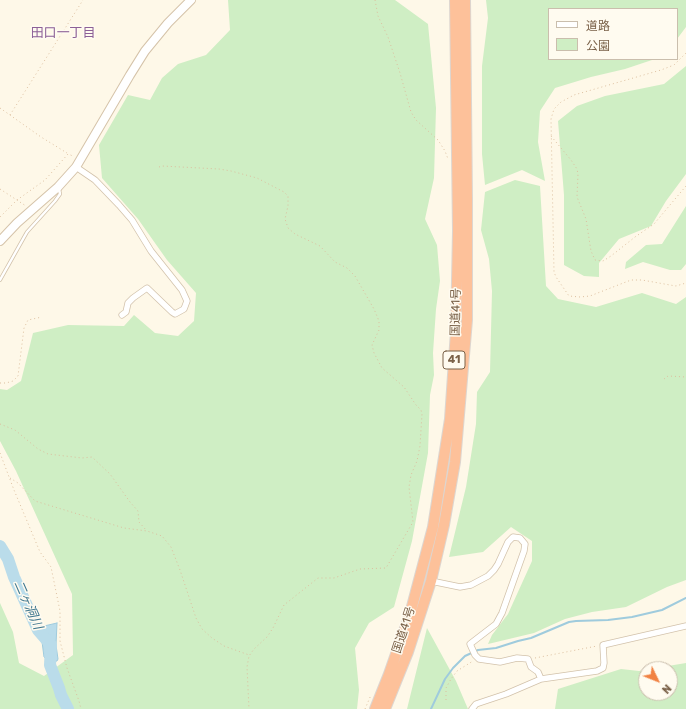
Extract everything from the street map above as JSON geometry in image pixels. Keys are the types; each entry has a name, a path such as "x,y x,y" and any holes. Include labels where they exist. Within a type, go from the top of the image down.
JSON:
{"highway":[{"name":"国道41号","path":"375,709 410,614 431,534 450,419 456,331 458,231 454,0"},
{"name":"国道41号","path":"385,709 408,652 431,581 444,524 454,462 467,320 465,0"}],"street":[{"path":"0,241 17,223 58,187 78,164 115,99 146,51 168,23 191,0"},
{"path":"78,164 120,205 132,220 154,256 182,290 187,301 184,309 175,314 147,288 128,303 126,312 122,314"},
{"path":"431,581 460,587 471,585 488,576 494,570 508,542 513,537 520,538 525,544 524,551 502,613 496,624 470,644 477,657 500,662 517,658 528,659 531,667 538,672 541,678"},
{"path":"472,709 476,704 506,694 541,678 597,671 603,668 603,645 686,626"}],"lane":[{"path":"0,280 27,232 60,194 58,187"}],"path":[{"path":"10,115 83,0"},
{"path":"375,0 378,16 388,37 389,45 400,73 411,112 416,120 438,140 449,161"},
{"path":"686,53 674,65 661,70 574,95 561,102 554,109 551,119 554,272 570,296 590,296 631,280 642,280 670,286 686,283"},
{"path":"0,108 68,154 78,164"},
{"path":"551,136 577,169 577,198 586,219 590,251 595,260 603,261 654,224 686,186"},
{"path":"0,216 17,200 45,180 68,154"},
{"path":"159,167 231,171 258,178 284,192 288,196 288,206 285,219 288,228 295,234 320,246 335,262 346,268 355,276 374,310 378,321 379,330 372,345 374,353 382,368 404,388 421,410 422,414 420,446 417,461 411,475 409,488 413,522 386,568 360,569 334,578 318,578 313,580 284,605 267,637 249,656 247,667 249,709"},
{"path":"0,189 31,210"},
{"path":"0,383 13,381 18,376 24,328 28,320 42,317"},
{"path":"664,379 668,376 686,377"},
{"path":"0,424 15,430 38,449 48,454 82,458 92,457 110,474 138,511 139,522 146,531"},
{"path":"0,452 40,552 51,567 60,611 60,641 67,668 81,709"},
{"path":"10,478 18,483 35,501 124,528 146,531 162,536 171,547 196,618 202,629 224,646 249,656"},
{"path":"528,659 603,645"},
{"path":"446,700 446,688 457,671 477,657"},
{"path":"364,709 371,695"}],"green space":[{"path":"228,0 395,0 428,24 436,108 434,178 425,219 437,245 440,281 436,309 433,353 434,375 430,395 428,453 412,541 394,607 369,623 355,648 359,690 357,709 0,709 0,603 13,632 19,663 44,676 73,655 72,594 16,471 0,441 0,389 7,390 21,381 33,333 68,325 124,326 134,315 155,333 178,336 194,321 196,293 167,260 138,219 102,178 99,145 128,95 150,100 162,78 178,64 206,55 230,30"},
{"path":"486,0 686,0 686,27 678,38 678,8 548,8 548,60 652,60 555,88 540,111 538,142 545,181 522,170 485,185 482,154 482,66 488,18"},
{"path":"686,66 686,174 666,201 651,226 619,239 599,263 599,277 584,276 564,265 564,195 558,121 577,106 605,96 664,84"},
{"path":"515,180 540,186 546,286 558,299 596,307 642,293 676,304 686,297 686,580 667,587 626,607 592,612 565,619 534,633 488,644 492,635 508,614 532,561 532,541 511,527 483,552 449,557 466,487 476,424 477,392 490,372 492,291 489,259 481,230 485,192"},
{"path":"686,206 686,264 681,270 670,270 643,262 625,269 626,262 646,245 662,244"},
{"path":"427,628 456,681 468,709 407,709"},
{"path":"686,663 686,709 555,709 558,689 621,669 638,671 638,701 678,701 678,664"}],"water":[{"path":"57,623 56,645 58,659 57,661 49,662 44,657 41,634 44,626"}],"waterway":[{"name":"二ヶ洞川","path":"0,546 8,559 14,577 38,630 51,645 50,665 68,709"},
{"path":"431,709 445,679 453,668 465,656 478,650 496,648 531,638 569,622 632,617 662,610 686,598"}],"district":[{"name":"田口一丁目","path":"63,33"}]}
